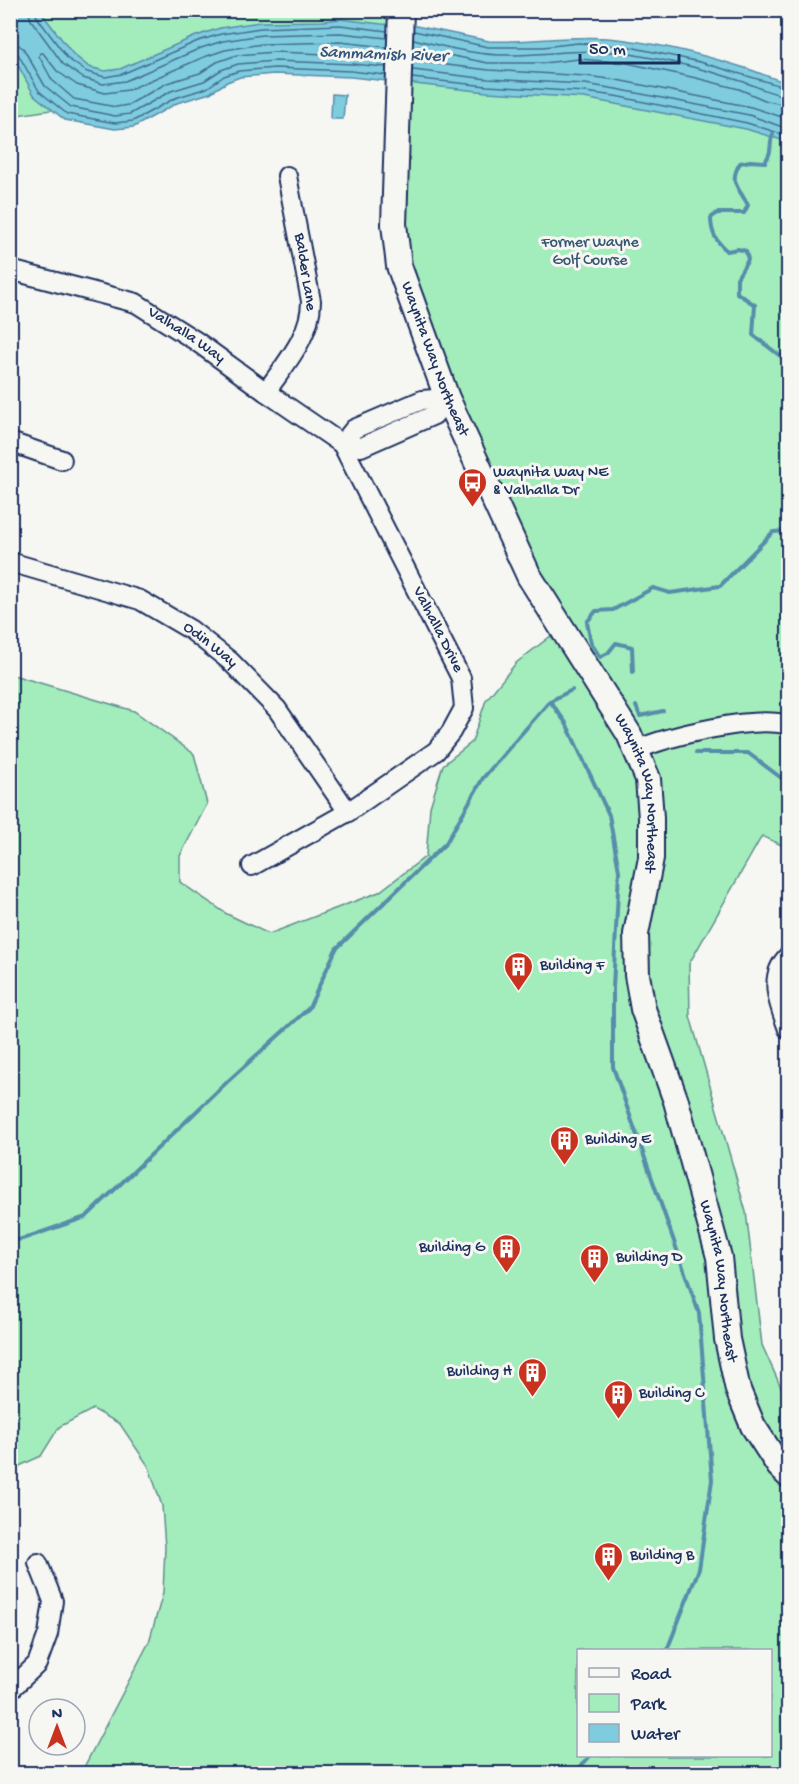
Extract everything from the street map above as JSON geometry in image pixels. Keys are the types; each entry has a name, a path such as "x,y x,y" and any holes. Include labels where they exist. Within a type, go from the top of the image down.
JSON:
{"main road":[{"name":"Waynita Way Northeast","path":"401,10 394,224 399,266 447,398 529,576 629,734 648,778 651,858 636,934 637,975 643,1008 676,1101 718,1257 728,1339 738,1390 753,1426 779,1466 789,1475"}],"street":[{"name":"Balder Lane","path":"266,392 307,331 311,316 311,301 287,176"},
{"name":"Valhalla Way","path":"10,270 136,303 196,340 342,444"},
{"path":"342,444 354,429 423,400 447,398"},
{"path":"10,442 62,460"},
{"name":"Valhalla Drive","path":"252,866 348,812 436,751 451,732 464,708 461,678 342,444"},
{"name":"Odin Way","path":"10,562 140,600 191,630 230,661 277,709 348,812"},
{"path":"636,750 656,741 687,733 769,722 789,725"},
{"path":"789,956 779,970 776,979 776,994 789,1029"},
{"path":"10,1690 37,1664 48,1634 53,1600 38,1563"}],"green space":[{"path":"11,11 404,11 404,53 327,54 105,102 11,116"},
{"name":"Former Wayne Golf Course","path":"404,56 788,94 788,725 781,738 788,743 788,848 762,836 689,964 690,1016 746,1212 762,1345 788,1403 788,1773 81,1773 149,1642 163,1593 165,1547 162,1506 149,1467 120,1424 93,1409 59,1427 41,1456 11,1470 10,674 134,711 194,754 207,804 180,856 180,882 227,914 269,934 379,892 426,856 430,807 443,765 472,742 486,700 516,663 561,628 399,266"}],"water":[{"name":"Sammamish River","path":"11,10 40,11 73,54 89,67 105,71 120,69 220,28 260,22 340,19 416,26 489,41 592,37 642,42 711,58 788,83 788,142 746,129 584,98 487,92 351,77 274,74 240,77 210,93 177,103 134,127 115,129 65,120 34,95 11,52"},
{"path":"332,94 345,95 343,119 331,119"}],"waterway":[{"path":"773,134 765,162 740,163 735,175 736,185 748,205 744,213 717,213 711,218 711,223 715,236 727,251 738,249 746,251 748,260 737,278 737,293 755,305 753,335 788,362"},
{"path":"633,672 632,647 616,643 608,653 600,657 591,643 587,622 596,611 613,610 653,588 670,593 720,586 773,532 788,531"},
{"path":"10,1241 86,1217 227,1082 309,1008 336,949 446,843 483,778 550,701 572,690"},
{"path":"550,701 566,723 609,815 619,871 613,988 613,1067 699,1313 712,1480 699,1569 667,1649"},
{"path":"636,706 640,716 663,711"},
{"path":"696,753 748,753 788,783"},
{"path":"574,1774 589,1757"}],"place":[{"name":"Waynita Way NE & Valhalla Dr","path":"472,508"},
{"name":"Building F","path":"519,992"},
{"name":"Building E","path":"564,1166"},
{"name":"Building G","path":"506,1274"},
{"name":"Building D","path":"595,1284"},
{"name":"Building H","path":"533,1398"},
{"name":"Building C","path":"618,1420"},
{"name":"Building B","path":"609,1582"}]}
